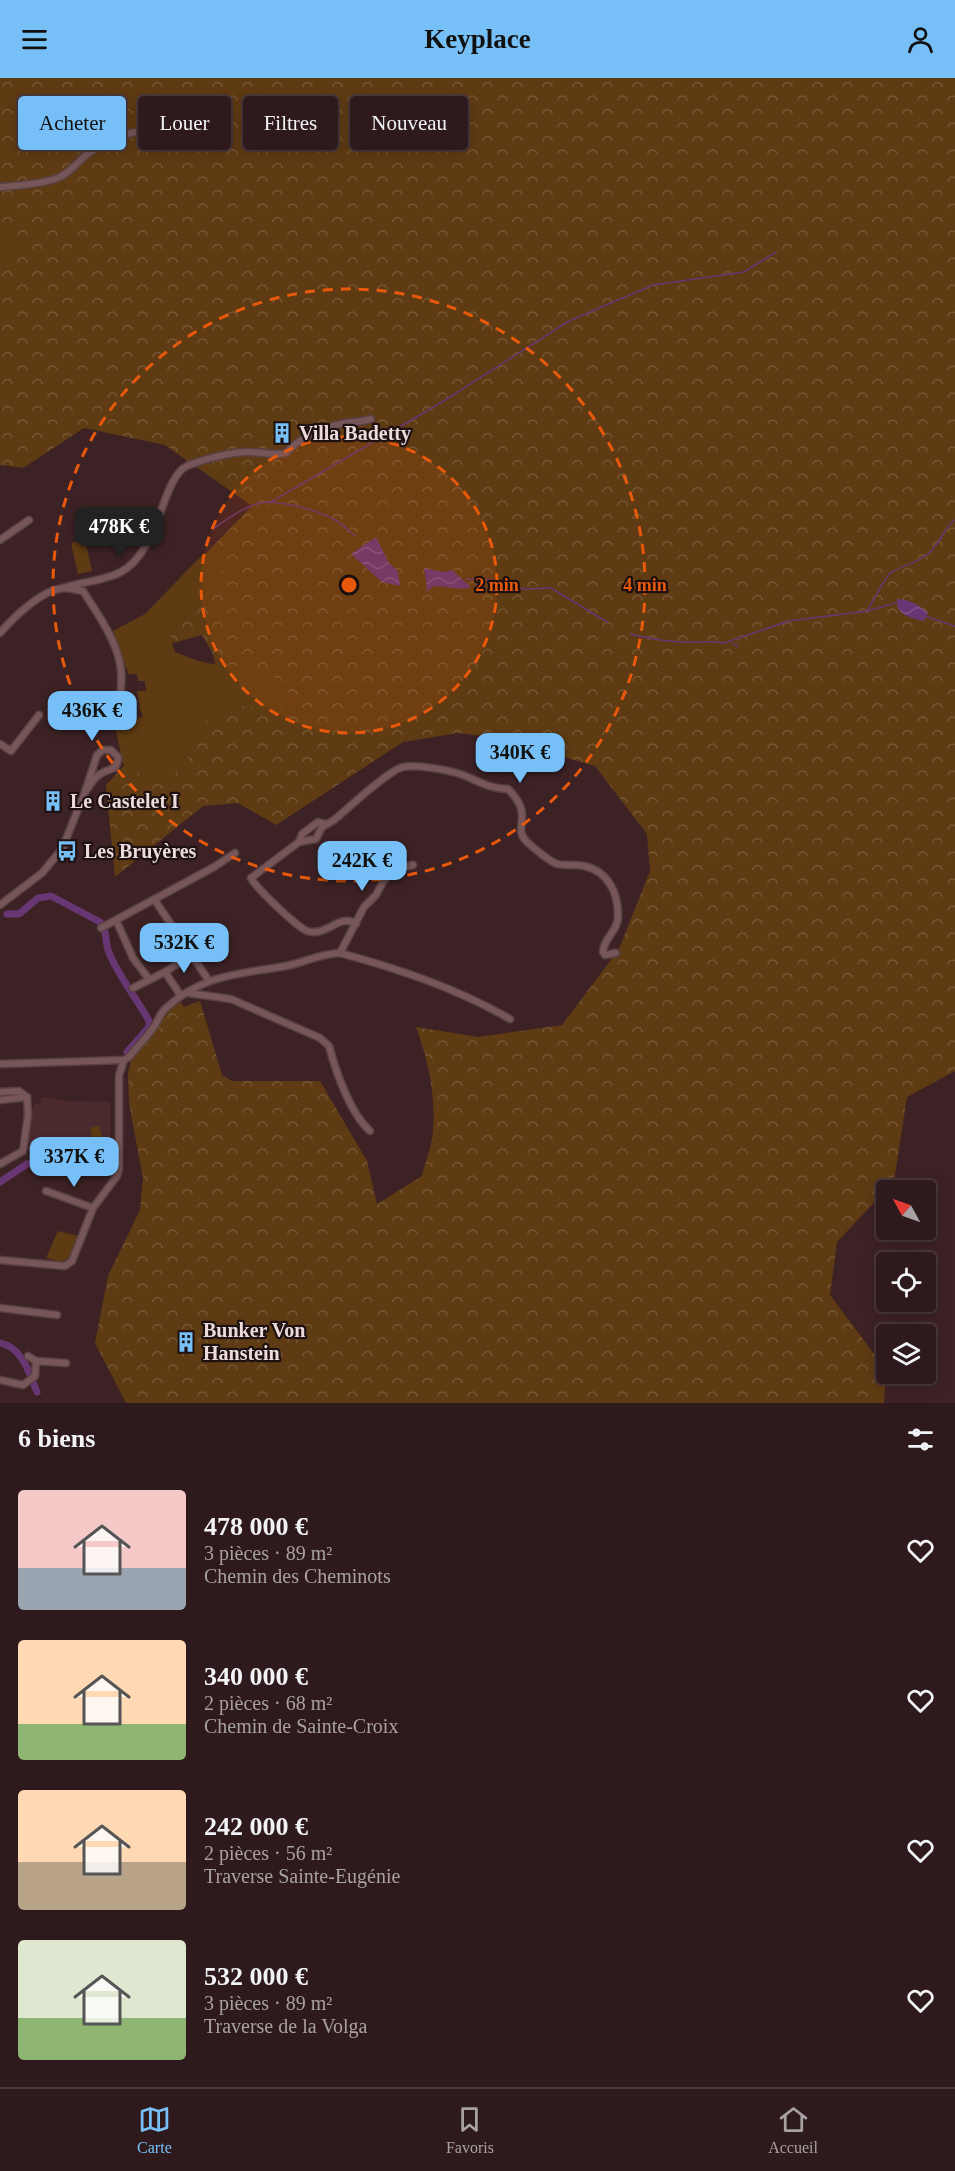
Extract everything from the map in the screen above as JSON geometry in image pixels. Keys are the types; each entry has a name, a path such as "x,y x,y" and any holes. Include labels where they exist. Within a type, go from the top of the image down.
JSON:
{"street":[{"path":"0,187 18,186 60,177 100,145 113,138 138,132"},
{"path":"0,633 29,604 63,588 122,572 136,559 149,541 177,472 187,466 236,452 286,453 298,440 338,426 371,419"},
{"path":"0,540 29,520"},
{"path":"63,588 83,591 110,633 122,670 123,687 118,704"},
{"path":"0,744 11,751 39,715"},
{"path":"0,905 42,873 56,858 65,845 97,755 103,750 116,753 118,761 116,767 104,771 93,780 85,792"},
{"path":"96,763 104,771"},
{"path":"356,924 345,920 317,932 307,931 251,879 299,842 316,839 325,824 334,820 402,767 448,771 495,789 508,789 516,797 521,808 523,818 520,824 524,839 559,865 587,866 610,882 614,888 619,917 603,952 605,955 616,953"},
{"path":"299,842 302,834 318,822 325,824"},
{"path":"103,926 214,867 235,853"},
{"path":"340,953 364,907 376,895 384,879 400,868 412,865"},
{"path":"154,899 209,981"},
{"path":"116,920 133,958 149,979"},
{"path":"0,1064 124,1060 153,1028 165,1009 184,994 209,981 235,973 290,965 314,956 340,953 421,977 481,1003 510,1019"},
{"path":"133,988 165,972 190,955"},
{"path":"165,972 184,994 231,999 320,1038 328,1046 355,1112 362,1124 370,1131"},
{"path":"0,1260 69,1265 93,1208 117,1176 119,1168 119,1075 124,1060"},
{"path":"0,1092 19,1091 27,1097 28,1115 23,1151 0,1164"},
{"path":"0,1100 27,1097"},
{"path":"46,1191 93,1208"},
{"path":"0,1308 57,1315"},
{"path":"28,1356 36,1361 66,1364"},
{"path":"0,1380 20,1385 28,1383 35,1376 36,1361"}],"shaded area":[{"path":"42,1097 69,1101 110,1102 111,1155 88,1157 27,1150 31,1109 34,1108 34,1103 40,1105"}],"green space":[{"path":"0,78 955,78 955,1071 907,1097 894,1180 876,1180 876,1200 837,1242 830,1295 876,1357 876,1384 885,1384 884,1403 126,1403 95,1343 108,1276 140,1210 143,1178 129,1103 128,1074 131,1060 172,1006 179,1000 184,1007 200,1001 222,1075 232,1081 320,1081 367,1161 377,1204 422,1176 431,1142 434,1118 432,1091 416,1027 478,1037 562,1025 619,949 650,871 647,834 595,766 498,738 458,733 403,742 276,825 238,803 203,806 115,877 106,785 156,731 219,676 212,652 202,635 159,647 189,571 252,506 165,445 84,428 23,468 0,465"},
{"path":"0,233 11,235 18,240 19,250 13,262 0,269"},
{"path":"85,540 92,571 78,574 71,543"},
{"path":"204,553 223,570 178,618 170,639 175,652 203,662 244,667 268,674 286,688 291,700 287,706 264,708 235,706 218,711 204,724 183,766 170,775 149,778 123,764 116,731 143,716 137,691 146,691 145,681 138,681 137,674 129,674 121,660 113,631 145,614"},
{"path":"99,1126 105,1147 95,1150 90,1128"},
{"path":"58,1231 78,1236 69,1257 62,1262 46,1258"}],"water":[{"path":"376,537 389,563 398,571 400,586 382,582 351,554"},
{"path":"424,568 443,572 452,570 471,587 463,589 434,586 426,592"},
{"path":"897,599 910,601 925,610 928,613 924,621 901,612"}],"waterway":[{"path":"269,503 442,402 569,321 653,285 744,272 776,252"},
{"path":"214,528 248,507 268,502 299,507 330,517 355,536"},
{"path":"630,634 675,642 724,643 789,621 867,611 889,574 929,553 954,520"},
{"path":"467,579 491,580"},
{"path":"504,584 525,589 551,588 607,622"},
{"path":"868,611 895,603"},
{"path":"925,616 955,626"},
{"path":"732,643 738,647"},
{"path":"7,914 19,914 38,898 51,896 100,922 104,928 112,959 149,1021 149,1027 127,1052"},
{"path":"0,1182 27,1164 36,1163"},
{"path":"0,1343 8,1346 20,1356 37,1392"}],"place":[{"name":"Villa Badetty","path":"282,433"},
{"name":"Le Castelet I","path":"53,801"},
{"name":"Les Bruyères","path":"67,851"},
{"name":"Bunker Von Hanstein","path":"186,1342"}]}
